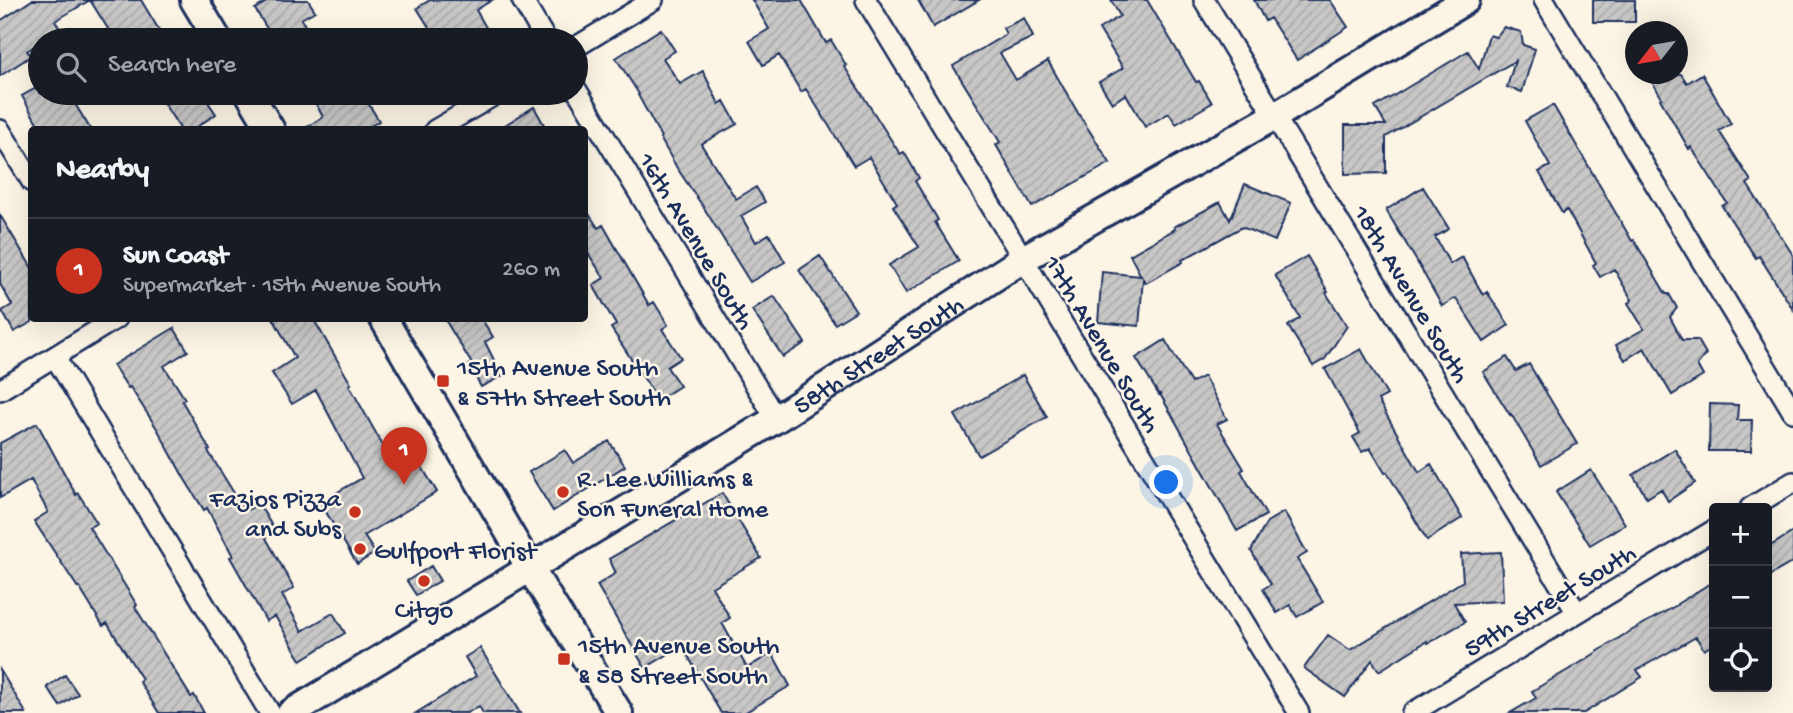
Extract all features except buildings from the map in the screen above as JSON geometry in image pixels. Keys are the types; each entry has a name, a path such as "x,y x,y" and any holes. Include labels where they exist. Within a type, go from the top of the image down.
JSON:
{"street":[{"path":"194,0 211,28"},
{"path":"522,0 539,28"},
{"path":"588,40 653,0"},
{"name":"17th Avenue South","path":"866,0 1298,713"},
{"name":"18th Avenue South","path":"1204,0 1577,612"},
{"name":"58th Street South","path":"291,713 776,419 1023,259 1275,116 1466,0"},
{"path":"1544,0 1793,412"},
{"path":"256,105 269,126"},
{"path":"442,126 478,105"},
{"name":"16th Avenue South","path":"586,105 776,419"},
{"path":"0,130 28,176"},
{"path":"0,390 111,322"},
{"path":"385,322 619,713"},
{"path":"55,357 270,713"},
{"path":"1758,503 1793,482"},
{"name":"59th Street South","path":"1412,713 1709,533"}],"place":[{"name":"15th Avenue South & 57th Street South","path":"443,381"},
{"name":"Sun Coast","path":"404,485"},
{"name":"R. Lee Williams & Son Funeral Home","path":"563,492"},
{"name":"Fazios Pizza and Subs","path":"355,512"},
{"name":"Gulfport Florist","path":"360,549"},
{"name":"Citgo","path":"424,581"},
{"name":"15th Avenue South & 58 Street South","path":"564,659"}]}
